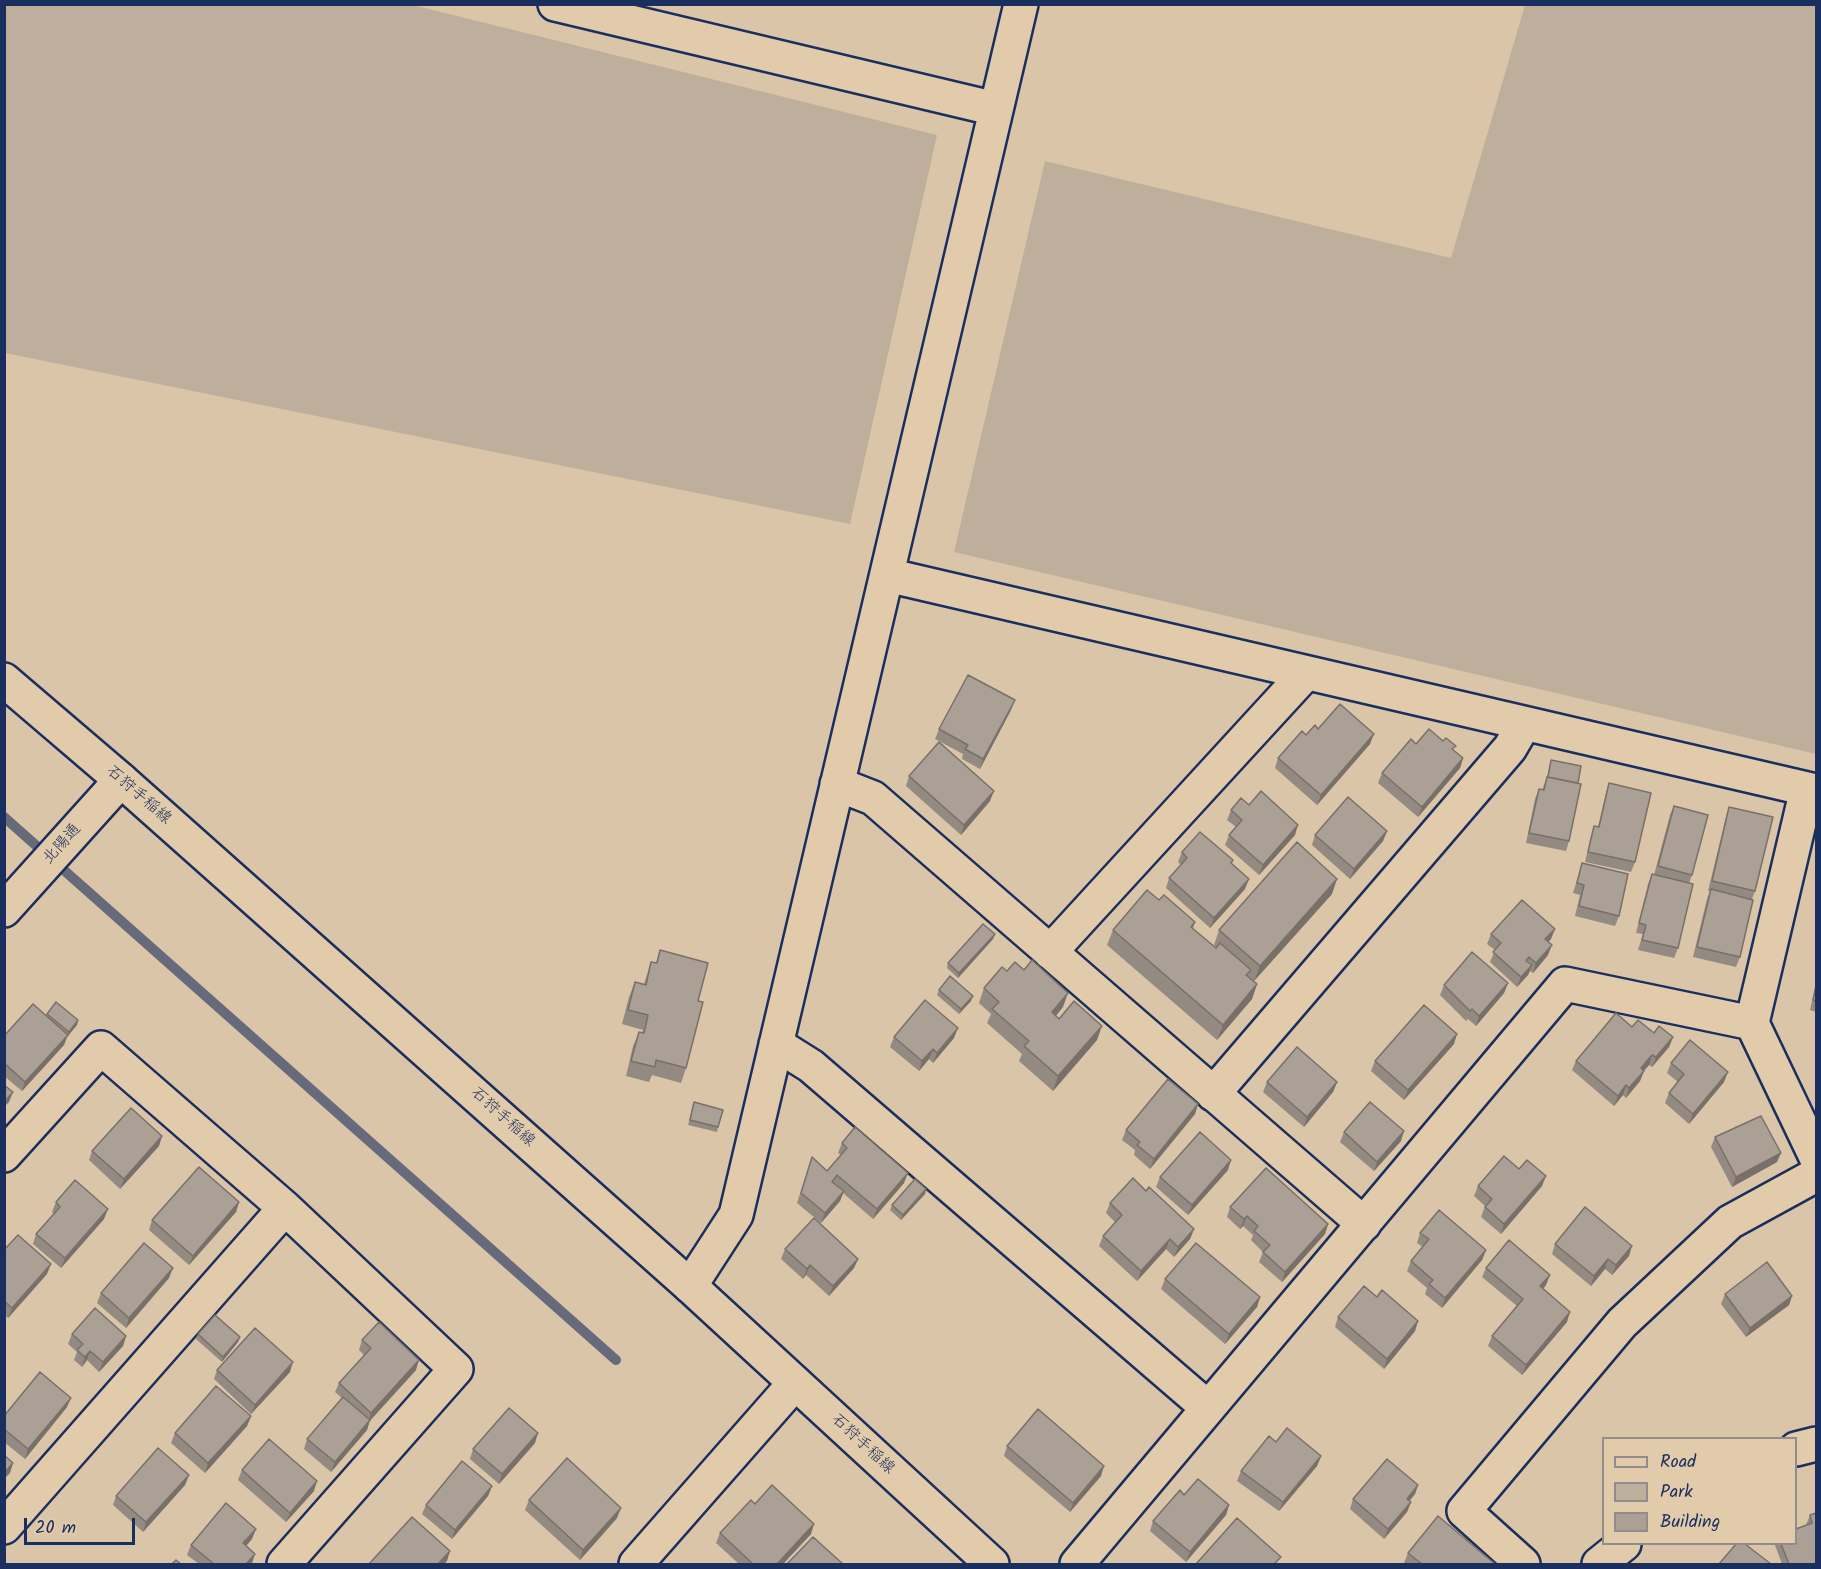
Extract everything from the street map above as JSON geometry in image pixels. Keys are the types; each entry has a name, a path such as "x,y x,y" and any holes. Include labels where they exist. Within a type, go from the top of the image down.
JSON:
{"street":[{"path":"555,4 996,109"},
{"path":"690,1286 736,1215 1021,4"},
{"path":"887,576 1812,790 1752,1023 1816,1157"},
{"path":"1050,952 1306,673"},
{"name":"石狩手稲線","path":"4,680 121,780 690,1286 992,1564"},
{"path":"1214,1094 1510,748 1524,724"},
{"name":"北陽通","path":"4,910 121,780"},
{"path":"837,784 873,798 1364,1224"},
{"path":"1077,1564 1565,984 1752,1023"},
{"path":"776,1044 812,1066 1208,1408"},
{"path":"4,1155 100,1048 285,1208 456,1369 284,1564"},
{"path":"1522,1564 1464,1511 1622,1323 1730,1222 1816,1175"},
{"path":"4,1527 285,1208"},
{"path":"636,1564 795,1383"},
{"path":"1797,1449 1816,1444"},
{"path":"1599,1564 1623,1545"}],"green space":[{"path":"4,5 413,5 937,135 850,524 5,353"},
{"path":"1525,5 1816,5 1816,754 954,552 1045,161 1451,258"}],"building":[{"path":"968,675 1015,700 983,759 965,749 968,745 939,729"},
{"path":"1340,704 1374,734 1321,795 1278,758 1302,731 1306,735 1315,725 1318,729"},
{"path":"1429,729 1443,741 1446,738 1456,746 1452,749 1463,758 1422,807 1382,773 1411,739 1416,744"},
{"path":"939,742 994,791 964,825 909,776"},
{"path":"1551,760 1581,766 1578,783 1548,777"},
{"path":"1547,777 1581,784 1569,841 1529,833 1539,789 1544,790"},
{"path":"1609,783 1651,793 1635,862 1588,852 1594,826 1599,827"},
{"path":"1261,791 1298,825 1263,865 1229,835 1242,820 1231,810 1241,798 1249,805"},
{"path":"1348,797 1387,831 1354,869 1315,835"},
{"path":"1674,806 1708,815 1692,875 1658,866"},
{"path":"1729,807 1773,817 1755,891 1712,881"},
{"path":"1200,832 1233,860 1231,863 1249,879 1214,918 1169,878 1187,858 1182,852"},
{"path":"1297,842 1337,879 1260,966 1219,930"},
{"path":"1582,863 1628,874 1619,916 1579,906 1584,885 1577,883"},
{"path":"1652,874 1693,884 1678,948 1642,940 1646,925 1639,923"},
{"path":"1711,889 1753,900 1740,957 1697,947"},
{"path":"1147,890 1159,900 1164,895 1195,922 1191,927 1216,948 1220,943 1251,970 1246,975 1257,984 1223,1025 1113,930"},
{"path":"1522,900 1555,929 1545,939 1552,945 1536,963 1529,957 1526,961 1532,965 1521,977 1493,952 1501,943 1491,934"},
{"path":"983,924 995,934 959,973 948,963"},
{"path":"660,950 708,963 698,1001 703,1002 686,1068 656,1060 655,1067 631,1061 639,1032 644,1033 648,1015 628,1010 635,982 646,985 651,962 657,963"},
{"path":"1472,952 1508,983 1479,1016 1472,1009 1470,1011 1444,985"},
{"path":"1032,960 1068,993 1052,1012 1059,1019 1074,1001 1102,1026 1058,1076 1024,1046 1029,1041 992,1009 999,1002 984,988 1002,967 1007,971 1015,962 1024,970"},
{"path":"950,976 973,996 961,1009 939,990"},
{"path":"925,1000 958,1028 937,1053 933,1049 922,1061 894,1037"},
{"path":"56,1002 78,1020 69,1032 47,1014"},
{"path":"33,1004 68,1035 25,1082 4,1063 4,1036"},
{"path":"1424,1005 1457,1034 1408,1090 1375,1061"},
{"path":"1616,1013 1632,1027 1638,1020 1654,1033 1659,1026 1673,1037 1656,1057 1652,1055 1641,1068 1644,1071 1629,1088 1626,1085 1618,1096 1576,1061"},
{"path":"1690,1040 1728,1072 1693,1114 1669,1093 1684,1074 1671,1063"},
{"path":"1297,1047 1337,1082 1307,1117 1267,1082"},
{"path":"1168,1079 1198,1104 1154,1159 1137,1145 1140,1142 1126,1130"},
{"path":"4,1085 13,1092 4,1102"},
{"path":"694,1102 723,1110 718,1127 690,1120"},
{"path":"1370,1102 1404,1131 1377,1162 1344,1132"},
{"path":"131,1108 162,1136 124,1179 92,1151"},
{"path":"1761,1116 1781,1153 1736,1177 1715,1137"},
{"path":"855,1127 908,1173 877,1209 837,1175 832,1182 844,1191 825,1213 801,1193 812,1157 827,1171 847,1148 842,1143"},
{"path":"1200,1132 1231,1160 1192,1205 1160,1177"},
{"path":"1504,1156 1519,1169 1527,1160 1546,1176 1504,1224 1485,1207 1492,1199 1478,1186"},
{"path":"199,1167 239,1202 193,1256 152,1220"},
{"path":"1266,1168 1328,1224 1285,1272 1263,1252 1270,1245 1254,1231 1258,1226 1247,1216 1244,1219 1230,1207"},
{"path":"1133,1178 1146,1191 1149,1187 1194,1229 1178,1247 1170,1239 1141,1271 1103,1236 1122,1215 1110,1203"},
{"path":"915,1179 926,1189 903,1215 892,1205"},
{"path":"75,1180 108,1209 65,1258 36,1234 60,1207 56,1202"},
{"path":"1585,1207 1632,1246 1616,1265 1608,1259 1594,1276 1555,1244"},
{"path":"1439,1210 1486,1250 1445,1298 1429,1284 1433,1280 1411,1261 1429,1239 1420,1233"},
{"path":"814,1218 858,1259 833,1286 810,1265 807,1269 785,1249"},
{"path":"18,1235 51,1264 12,1308 4,1301 4,1250"},
{"path":"1509,1240 1550,1275 1540,1286 1570,1312 1526,1365 1492,1336 1523,1299 1486,1268"},
{"path":"144,1243 173,1268 129,1318 101,1293"},
{"path":"1196,1243 1260,1297 1229,1334 1165,1279"},
{"path":"1767,1262 1792,1296 1750,1328 1725,1294"},
{"path":"1364,1286 1377,1297 1382,1290 1418,1321 1387,1359 1338,1317"},
{"path":"95,1308 126,1336 103,1362 90,1351 85,1357 77,1350 83,1344 72,1334"},
{"path":"215,1315 240,1337 223,1357 198,1334"},
{"path":"379,1322 419,1360 371,1413 339,1383 371,1348 362,1340"},
{"path":"255,1328 293,1362 255,1405 217,1370"},
{"path":"40,1372 71,1398 28,1449 4,1429 4,1416"},
{"path":"216,1386 251,1416 208,1463 175,1433"},
{"path":"343,1397 370,1420 335,1462 307,1439"},
{"path":"509,1408 538,1433 502,1474 473,1449"},
{"path":"1038,1409 1104,1466 1073,1503 1007,1446"},
{"path":"1287,1428 1321,1456 1283,1502 1241,1471 1269,1436 1276,1442"},
{"path":"269,1439 317,1481 290,1513 242,1470"},
{"path":"158,1448 189,1475 146,1522 116,1496"},
{"path":"4,1455 13,1463 4,1473"},
{"path":"567,1458 621,1508 583,1550 529,1500"},
{"path":"1387,1459 1418,1485 1407,1499 1411,1502 1388,1529 1353,1499"},
{"path":"462,1461 492,1486 455,1530 426,1505"},
{"path":"1198,1479 1229,1505 1190,1552 1153,1521 1180,1490 1184,1495"},
{"path":"772,1485 814,1524 777,1564 753,1564 720,1533 751,1500 755,1504"},
{"path":"226,1503 256,1529 243,1543 255,1554 246,1564 214,1564 191,1545"},
{"path":"1816,1513 1816,1564 1789,1564 1781,1545 1797,1545 1797,1529 1812,1523 1810,1515"},
{"path":"1438,1516 1495,1564 1422,1564 1408,1553"},
{"path":"412,1517 450,1551 438,1564 369,1564"},
{"path":"1237,1518 1281,1557 1274,1564 1196,1564"},
{"path":"813,1537 843,1564 787,1564"},
{"path":"1735,1545 1746,1545 1771,1564 1719,1564"}],"waterway":[{"path":"4,817 616,1360"}]}
